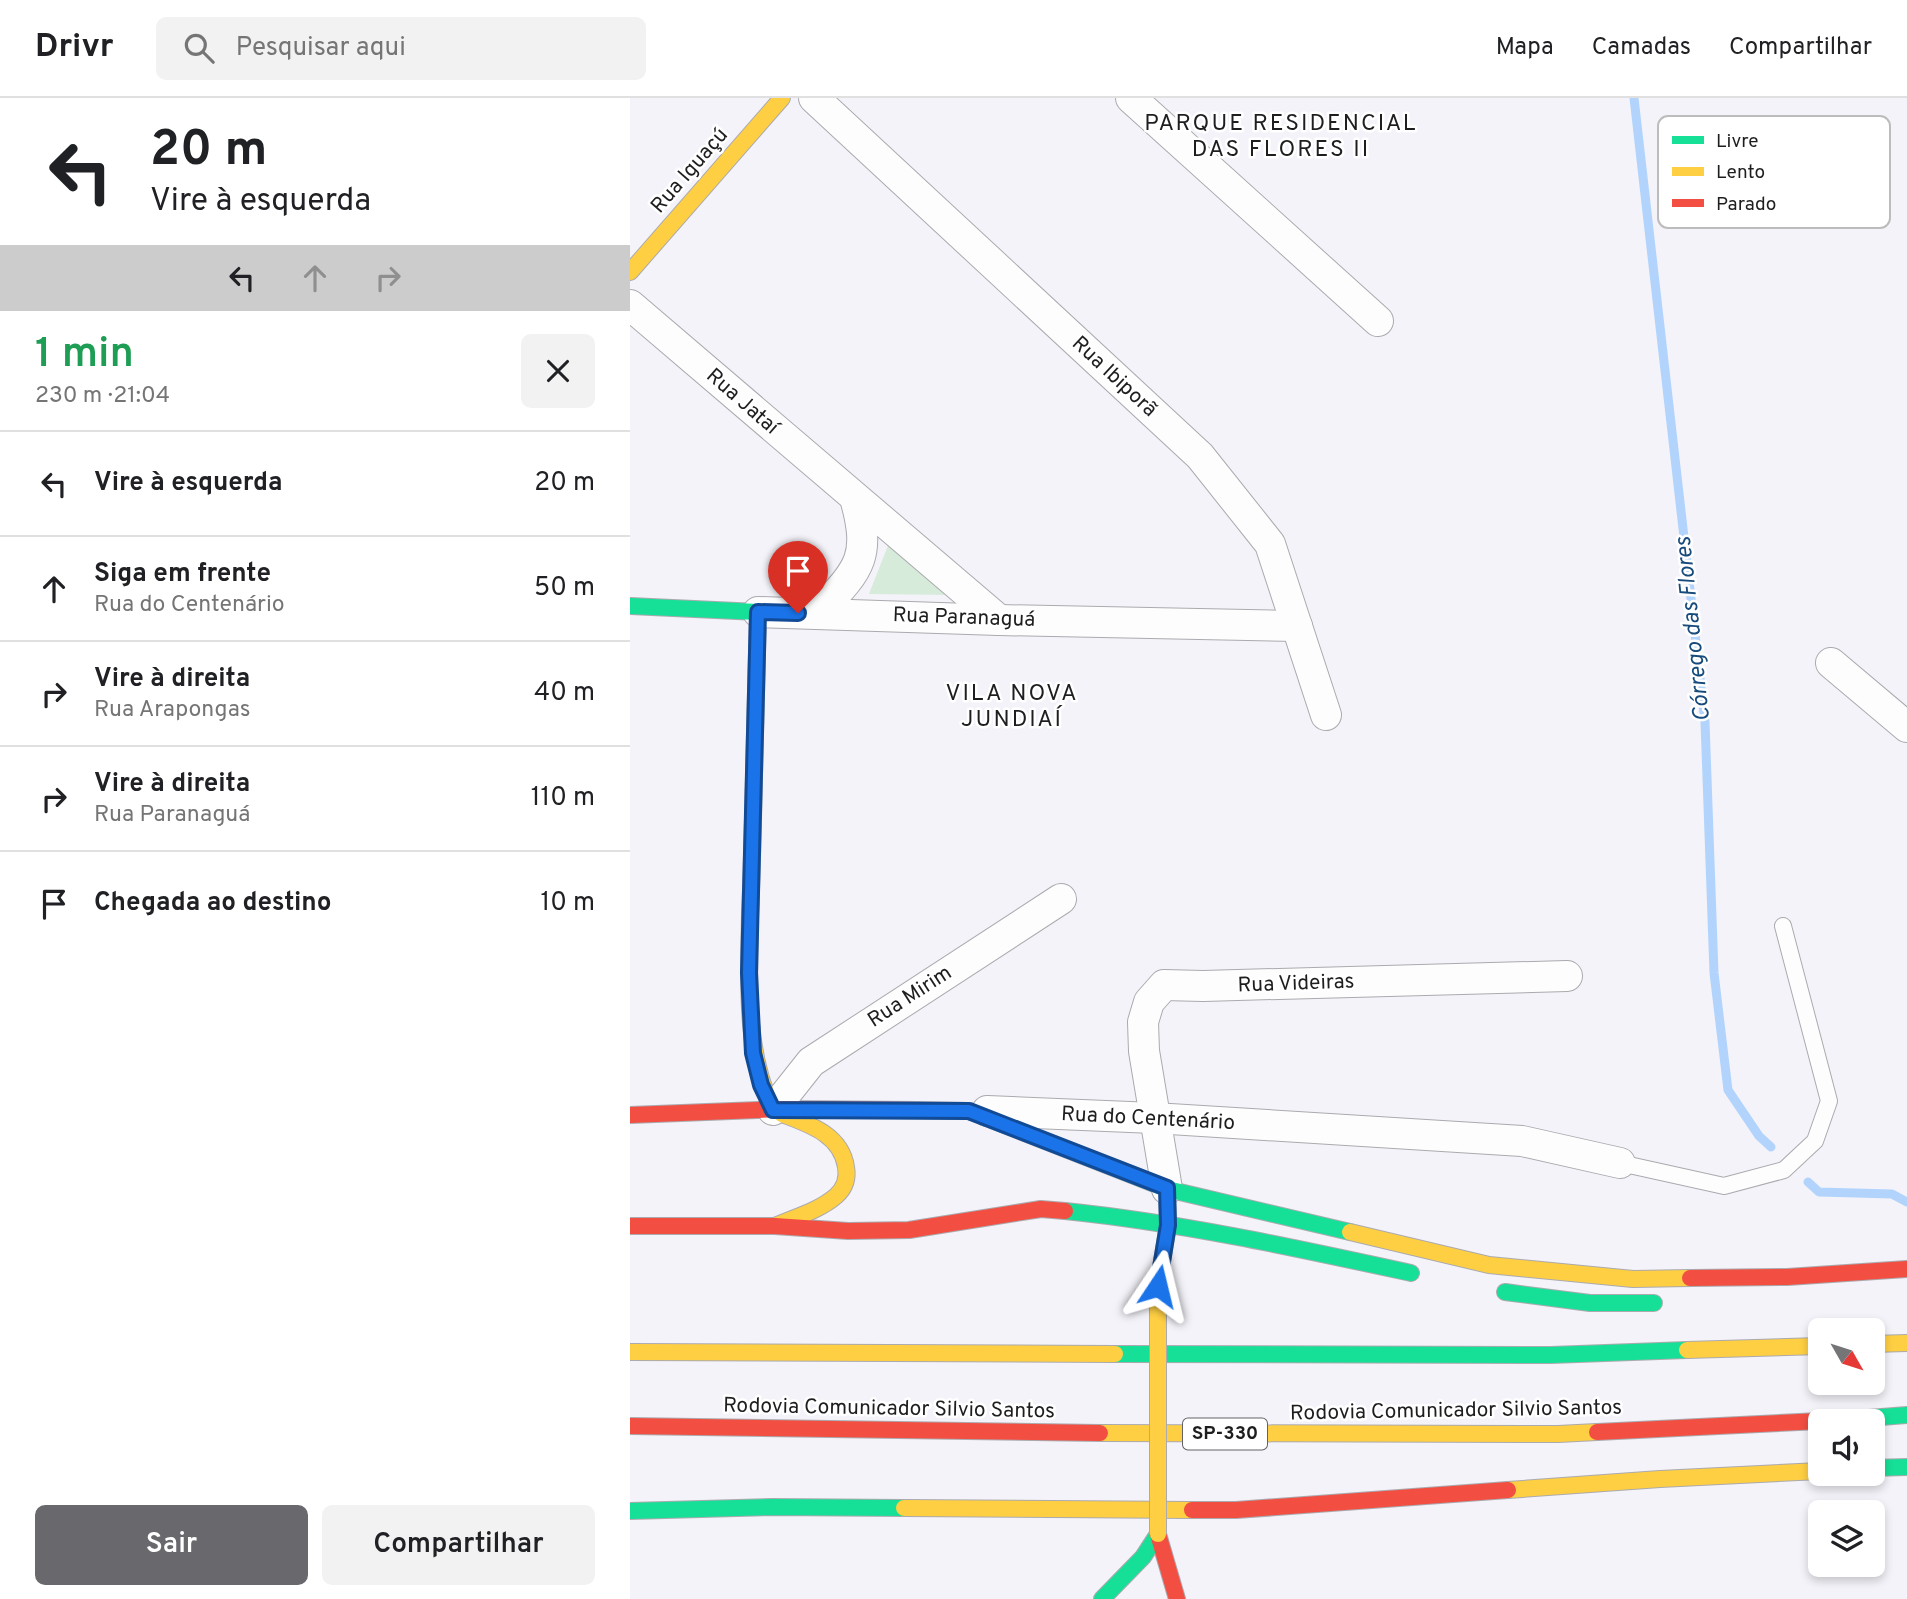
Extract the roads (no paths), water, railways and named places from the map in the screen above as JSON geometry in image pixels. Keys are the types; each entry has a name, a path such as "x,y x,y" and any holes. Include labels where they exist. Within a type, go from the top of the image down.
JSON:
{"main road":[{"name":"Rua Iguaçú","path":"630,271 782,98"},
{"name":"Rua Paranaguá","path":"630,606 758,612"},
{"path":"758,612 749,973 753,1053 761,1085 773,1110 819,1129 836,1141 847,1159 848,1179 836,1197 775,1226"},
{"name":"Rua do Centenário","path":"630,1115 773,1110 969,1111"},
{"path":"969,1111 1167,1188 1489,1265 1633,1279 1787,1277 1907,1269"},
{"path":"1167,1188 1168,1225 1158,1286 1158,1534 1177,1599"},
{"path":"630,1226 909,1230 1041,1209 1109,1216 1252,1239 1423,1275"},
{"path":"1109,1216 1132,1235"},
{"path":"1144,1252 1158,1286"},
{"path":"1489,1290 1590,1303 1670,1303"},
{"path":"1885,1344 1907,1343"},
{"path":"630,1352 1551,1355 1808,1346"},
{"path":"1885,1417 1907,1415"},
{"path":"1885,1421 1907,1421"},
{"name":"Rodovia Comunicador Silvio Santos","path":"630,1426 1189,1434 1558,1434 1808,1423"},
{"path":"1885,1468 1907,1467"},
{"path":"630,1511 772,1507 1236,1510 1646,1480 1808,1472"},
{"path":"1102,1599 1143,1557 1158,1534"}],"street":[{"name":"Rua Ibiporã","path":"814,98 1200,456 1270,544 1326,716"},
{"path":"1131,98 1378,321"},
{"name":"Rua Jataí","path":"630,305 999,620"},
{"path":"818,613 853,576 863,550 863,526 855,498"},
{"name":"Rua Paranaguá","path":"758,612 1297,626"},
{"path":"1831,663 1907,727"},
{"name":"Rua Mirim","path":"773,1110 811,1062 1061,899"},
{"name":"Rua Videiras","path":"1154,1118 1144,1051 1143,1022 1149,1002 1164,985 1567,976"},
{"name":"Rua do Centenário","path":"969,1111 1154,1118 1522,1141 1620,1163"},
{"path":"1154,1118 1167,1188"}],"lane":[{"path":"1620,1163 1724,1186 1784,1170 1815,1141 1829,1101 1783,926"}],"waterway":[{"name":"Córrego das Flores","path":"1634,98 1705,722 1714,973 1728,1090 1759,1136 1771,1147"},
{"name":"Córrego das Flores","path":"1808,1182 1819,1192 1892,1194 1907,1202"}],"district":[{"name":"PARQUE RESIDENCIAL DAS FLORES II","path":"1281,137"},
{"name":"VILA NOVA JUNDIAÍ","path":"1012,707"}]}
